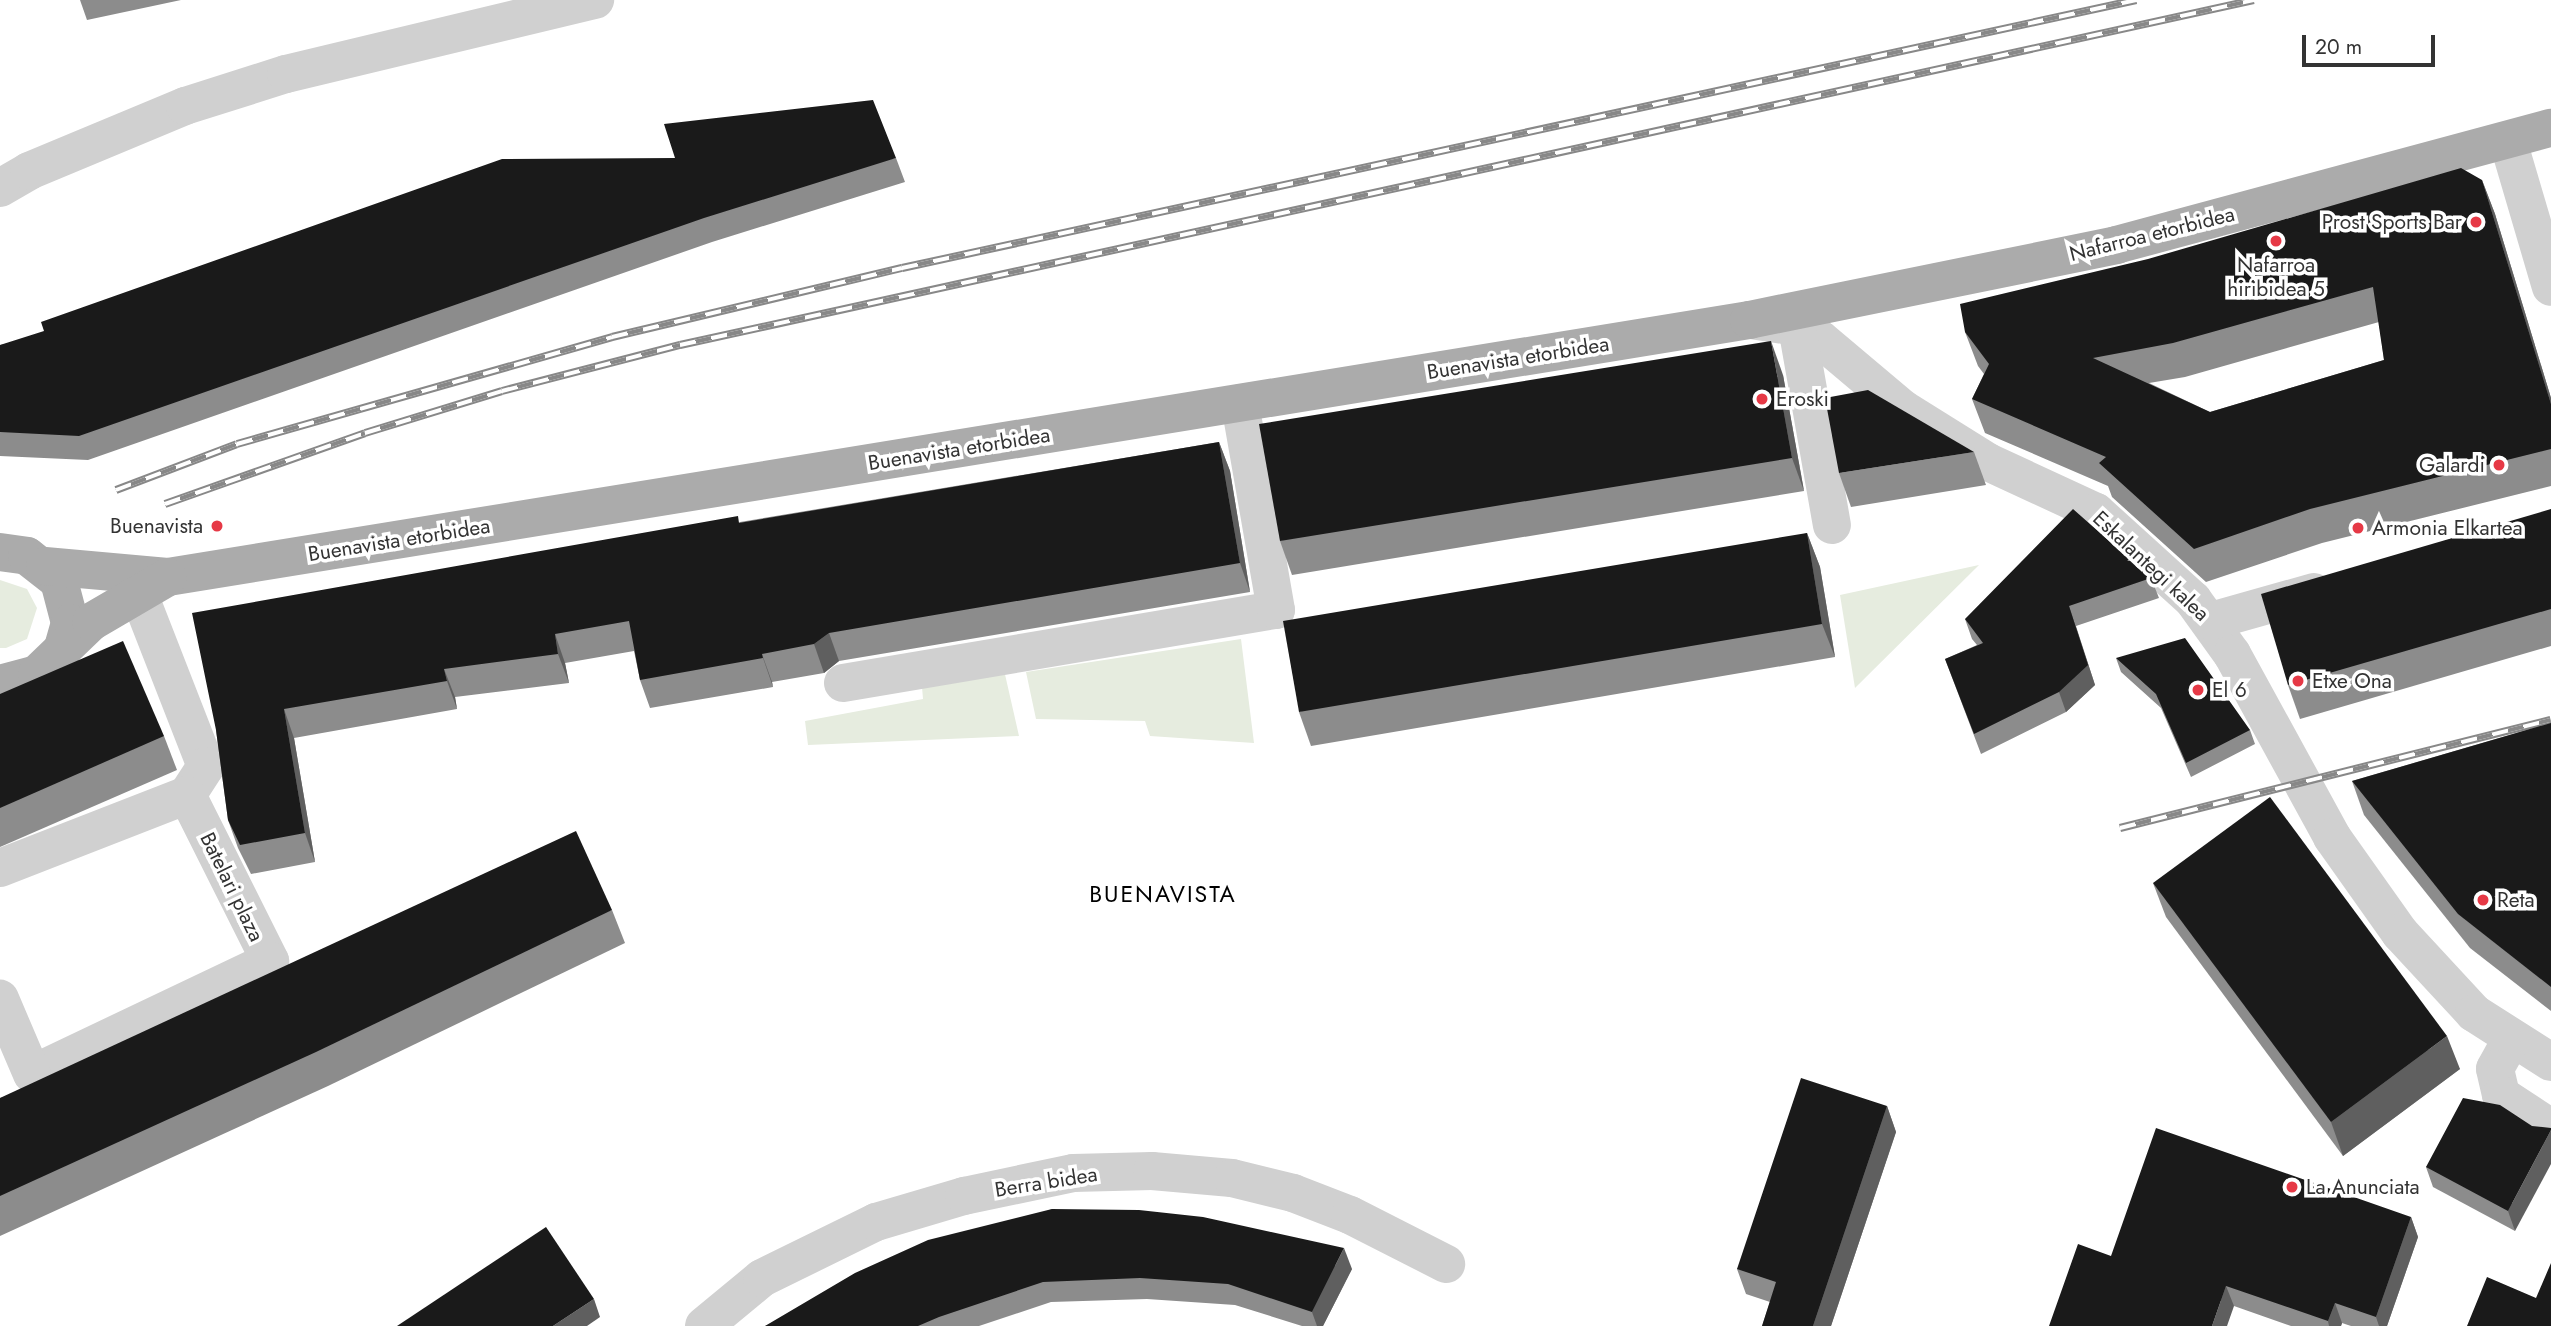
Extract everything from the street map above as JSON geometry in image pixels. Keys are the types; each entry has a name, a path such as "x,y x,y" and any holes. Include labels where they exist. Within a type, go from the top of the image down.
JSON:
{"main road":[{"name":"Nafarroa etorbidea","path":"1749,320 2116,245 2551,128"},
{"name":"Buenavista etorbidea","path":"0,552 27,556 45,566 153,585 1749,320"},
{"path":"45,566 59,581 68,601 64,644"},
{"name":"Buenavista etorbidea","path":"0,684 37,674 64,644 153,585"}],"street":[{"path":"0,188 29,171 185,106 286,74 595,0"},
{"path":"2508,141 2551,287"},
{"name":"Eskalantegi kalea","path":"1749,320 1797,327 1820,339 1903,409 1988,462 2096,512 2211,621 2332,837 2400,933 2474,1013 2551,1062"},
{"path":"1797,327 1832,525"},
{"path":"843,683 1276,610 1240,403"},
{"path":"2211,621 2344,584"},
{"path":"0,868 187,795 206,766 153,585"},
{"name":"Batelari plaza","path":"0,999 32,1074 270,961 187,795"},
{"path":"2512,1038 2495,1069 2501,1095 2551,1128"},
{"name":"Berra bidea","path":"705,1326 762,1278 876,1222 964,1196 1073,1173 1152,1171 1232,1178 1281,1190 1350,1215 1446,1264"}],"shaded area":[{"path":"1979,565 1855,688 1840,595"},
{"path":"0,580 27,589 37,608 27,639 6,648 0,648"},
{"path":"1241,639 1254,743 1150,736 1145,721 1036,719 1026,672"},
{"path":"1004,670 1019,736 808,745 805,721 923,699 922,687"}],"building":[{"path":"873,100 896,158 704,218 79,436 0,432 0,345 44,331 41,322 502,159 675,158 664,124"},
{"path":"2461,168 2482,180 2551,404 2551,449 2310,509 2194,549 2099,463 2106,457 1972,399 1989,364 1965,332 1960,304 2148,259","holes":["2373,287 2384,360 2210,412 2093,358 2173,343"]},
{"path":"1771,341 1792,458 1280,541 1259,424"},
{"path":"1868,390 1974,452 1839,473 1825,398"},
{"path":"1219,442 1240,563 829,633 814,644 762,654 763,658 640,680 629,621 555,634 558,654 444,669 447,681 284,709 305,833 240,845 228,820 216,730 192,613 738,516 739,523"},
{"path":"2073,509 2151,578 2069,606 2088,665 2059,692 1974,734 1945,659 1983,643 1965,619"},
{"path":"2551,509 2551,609 2288,685 2261,594"},
{"path":"1807,533 1822,624 1299,712 1283,621"},
{"path":"2185,638 2250,730 2186,763 2156,694 2116,658"},
{"path":"123,641 164,736 0,808 0,694"},
{"path":"2551,723 2551,987 2458,914 2352,781"},
{"path":"2270,797 2447,1036 2331,1122 2153,883"},
{"path":"576,831 612,910 316,1052 0,1196 0,1098"},
{"path":"1801,1078 1887,1106 1813,1326 1762,1326 1776,1282 1737,1269"},
{"path":"2463,1098 2500,1105 2532,1126 2551,1128 2508,1211 2426,1167"},
{"path":"2156,1128 2411,1217 2376,1317 2335,1303 2328,1321 2226,1286 2212,1326 2049,1326 2078,1244 2111,1256"},
{"path":"1052,1209 1139,1210 1203,1217 1344,1248 1312,1312 1228,1284 1140,1278 1043,1282 918,1326 765,1326 855,1273 928,1240"},
{"path":"546,1227 594,1299 553,1326 397,1326"},
{"path":"2551,1263 2551,1326 2467,1326 2487,1277 2536,1298"}],"railway":[{"path":"116,490 237,444 612,337 902,268 2136,0"},
{"path":"165,504 365,433 502,391 680,345 2254,0"},
{"path":"2120,828 2551,720"}],"place":[{"name":"Prost Sports Bar","path":"2476,222"},
{"name":"Nafarroa hiribidea 5","path":"2276,241"},
{"name":"Eroski","path":"1762,399"},
{"name":"Galardi","path":"2499,465"},
{"name":"Buenavista","path":"217,526"},
{"name":"Armonia Elkartea","path":"2358,528"},
{"name":"Etxe Ona","path":"2298,681"},
{"name":"El 6","path":"2198,690"},
{"name":"Reta","path":"2483,900"},
{"name":"La Anunciata","path":"2292,1187"}],"district":[{"name":"BUENAVISTA","path":"1163,894"}]}
